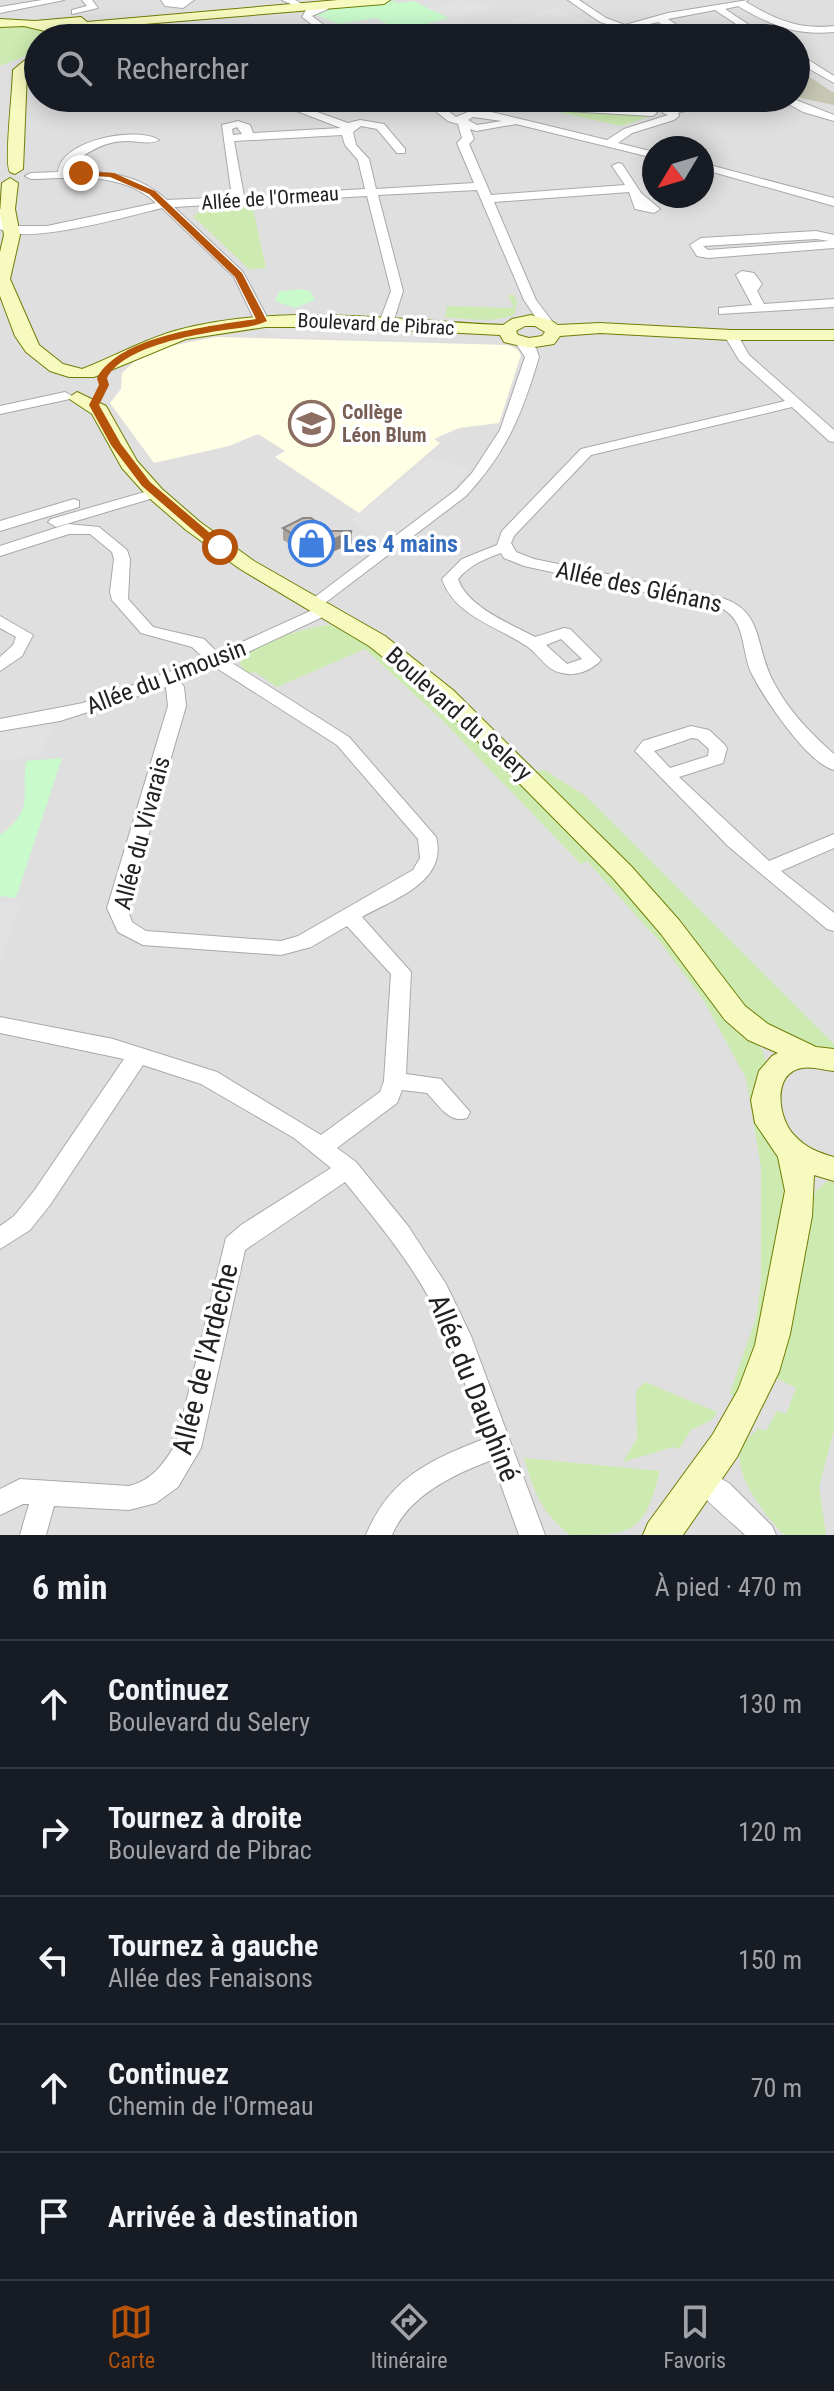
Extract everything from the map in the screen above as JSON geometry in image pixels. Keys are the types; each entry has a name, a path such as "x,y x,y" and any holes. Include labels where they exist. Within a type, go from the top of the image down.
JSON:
{"street":[{"path":"0,10 59,0"},
{"path":"75,12 93,8 87,0"},
{"path":"166,0 178,13 179,24"},
{"path":"178,13 189,0"},
{"path":"4,21 37,24 346,0"},
{"path":"96,24 384,0"},
{"path":"563,0 590,19 591,24"},
{"path":"573,0 603,20 616,24"},
{"path":"638,24 742,1 779,24"},
{"path":"315,24 307,16 325,7"},
{"path":"716,7 742,24"},
{"path":"652,24 654,20"},
{"path":"654,20 662,24"},
{"path":"810,33 834,29"},
{"path":"810,41 834,37"},
{"path":"0,410 35,401 79,383 22,334 1,277 11,230 5,174 10,93 5,75 24,64"},
{"path":"810,65 834,80"},
{"path":"5,174 13,164 18,136 20,70 24,67"},
{"path":"810,111 834,118"},
{"path":"304,112 348,129"},
{"path":"443,112 452,119 515,123 642,152"},
{"path":"465,118 476,112"},
{"path":"495,112 492,122 463,143 530,300 551,328"},
{"path":"606,143 628,131 674,116 670,112"},
{"path":"465,118 468,139"},
{"path":"239,201 226,127 235,124 246,127 248,137 348,129 360,123 380,126 401,151"},
{"path":"348,129 353,153 363,159 397,291 386,323"},
{"path":"64,175 64,166 88,145 104,141 153,140"},
{"path":"606,143 641,208 654,209 665,221"},
{"path":"618,166 642,159"},
{"path":"748,165 758,176 755,179"},
{"path":"714,169 834,202"},
{"path":"35,176 111,174 144,187 166,204 239,275 262,321"},
{"name":"Allée de l'Ormeau","path":"11,230 47,230 166,204 483,186"},
{"path":"488,199 635,192"},
{"path":"0,213 3,227 11,230"},
{"path":"741,246 833,246"},
{"path":"750,291 760,308"},
{"path":"530,300 515,332 548,340 551,328"},
{"path":"724,311 834,303"},
{"name":"Boulevard de Pibrac","path":"79,383 140,349 183,334 262,321 386,323 515,332"},
{"path":"551,328 731,335 834,335"},
{"name":"Allée du Limousin","path":"0,725 41,721 73,713 169,679 216,660 320,606 382,550 461,493 501,447 516,415 532,357 531,351 515,332"},
{"path":"731,335 744,357 834,438"},
{"name":"Boulevard du Selery","path":"79,383 116,445 150,488 220,547 360,630 407,664 474,722 631,882 670,927 727,1004 758,1032 775,1069"},
{"path":"534,643 518,637 461,597 451,585 454,573 468,562 484,553 504,548 507,534 555,486 581,454 793,403"},
{"path":"0,526 150,488"},
{"path":"0,539 150,488"},
{"name":"Allée du Vivarais","path":"0,551 68,529 94,530 119,550 122,559 120,600 147,630 198,643 216,660 343,741 427,837 432,853 429,864 420,875 304,942 281,948 143,938 127,931 118,919 117,908 177,706 175,687 169,679"},
{"name":"Allée des Glénans","path":"504,548 514,558 530,563 730,606 744,619 757,666 774,698 796,727 834,764"},
{"path":"0,621 25,635 25,642 17,652 0,666"},
{"path":"667,775 767,870 834,924"},
{"path":"767,870 834,840"},
{"path":"323,1146 389,1097 395,1081 401,972 349,916"},
{"name":"Allée du Dauphiné","path":"0,1025 139,1054 185,1069 238,1092 323,1146 348,1169 400,1233 438,1291 459,1336 532,1535"},
{"name":"Boulevard du Selery","path":"758,1032 820,1057"},
{"path":"0,1239 22,1223 42,1198 139,1054"},
{"path":"820,1057 786,1060 775,1069 767,1090 768,1114 777,1138 792,1154 805,1162 834,1169"},
{"path":"395,1081 433,1085 459,1112"},
{"path":"661,1535 704,1481 731,1438 761,1374 778,1315 801,1200 799,1169 792,1154"},
{"name":"Allée de l'Ardèche","path":"0,1503 20,1491 129,1498 154,1490 169,1478 188,1448 234,1245 249,1232 348,1169"},
{"path":"801,1200 822,1176 834,1169"},
{"path":"379,1535 396,1503 436,1473 499,1446"},
{"path":"704,1481 720,1492 763,1535"},
{"path":"33,1535 45,1492"}],"shaded area":[{"path":"0,0 834,0 834,1535 0,1535"},
{"path":"456,1 479,2 494,7 455,19 429,9"},
{"path":"554,8 585,21 585,24 504,22"},
{"path":"444,21 470,24 432,24"},
{"path":"810,77 834,93 834,105 810,100"},
{"path":"324,112 360,112 340,117"},
{"path":"260,327 422,332 432,341 285,337"},
{"name":"Collège Léon Blum","path":"216,337 507,345 517,349 521,355 499,423 459,428 434,439 440,443 359,513 275,457 285,451 258,434 229,446 154,463 110,403 121,389 122,373 135,361 170,346"},
{"path":"430,457 463,466 469,472 415,526 386,545 351,520"},
{"path":"53,723 41,755 0,761 0,729"},
{"path":"0,901 20,903 0,963"}],"green space":[{"path":"413,1 449,18 426,24 387,24 376,18 339,24 316,15 321,10"},
{"path":"0,25 24,25 24,57 0,66"},
{"path":"559,112 652,116 621,126"},
{"path":"252,205 266,268 249,269 193,216 205,209"},
{"path":"310,291 315,300 295,308 275,301 279,292"},
{"path":"508,295 514,295 517,303 514,315 489,320 445,317 447,306 514,308"},
{"path":"327,625 337,626 374,647 431,692 624,886 763,1051 793,1174 766,1321 735,1397 730,1393 756,1318 761,1280 761,1167 746,1078 704,1001 660,942 587,861 581,864 443,721 365,649 277,687 255,672 247,674 240,664 253,650 265,644 292,633"},
{"path":"62,758 16,898 0,896 0,835 22,810 26,761"},
{"path":"544,770 586,796 834,1044 834,1052 811,1048 762,1025 534,771"},
{"path":"827,1181 834,1183 834,1430 819,1487 826,1535 784,1535 748,1486 740,1453 745,1442 759,1428 766,1431 777,1411 786,1414 796,1388 774,1377 812,1201 817,1190"},
{"path":"645,1382 717,1412 712,1420 691,1430 679,1449 673,1447 623,1462 637,1439 636,1391"},
{"path":"524,1458 660,1471 648,1508 632,1527 608,1534 570,1535 540,1501"}],"building":[{"path":"303,518 317,522 316,531 352,531 316,548 283,528"}],"place":[{"name":"Collège Léon Blum","path":"311,424"},
{"name":"Les 4 mains","path":"312,544"}],"route":[{"path":"81,173 111,174 152,193 239,275 262,321 183,334 140,349 109,365 103,374 103,388 94,405 116,445 146,484 220,547"}]}
